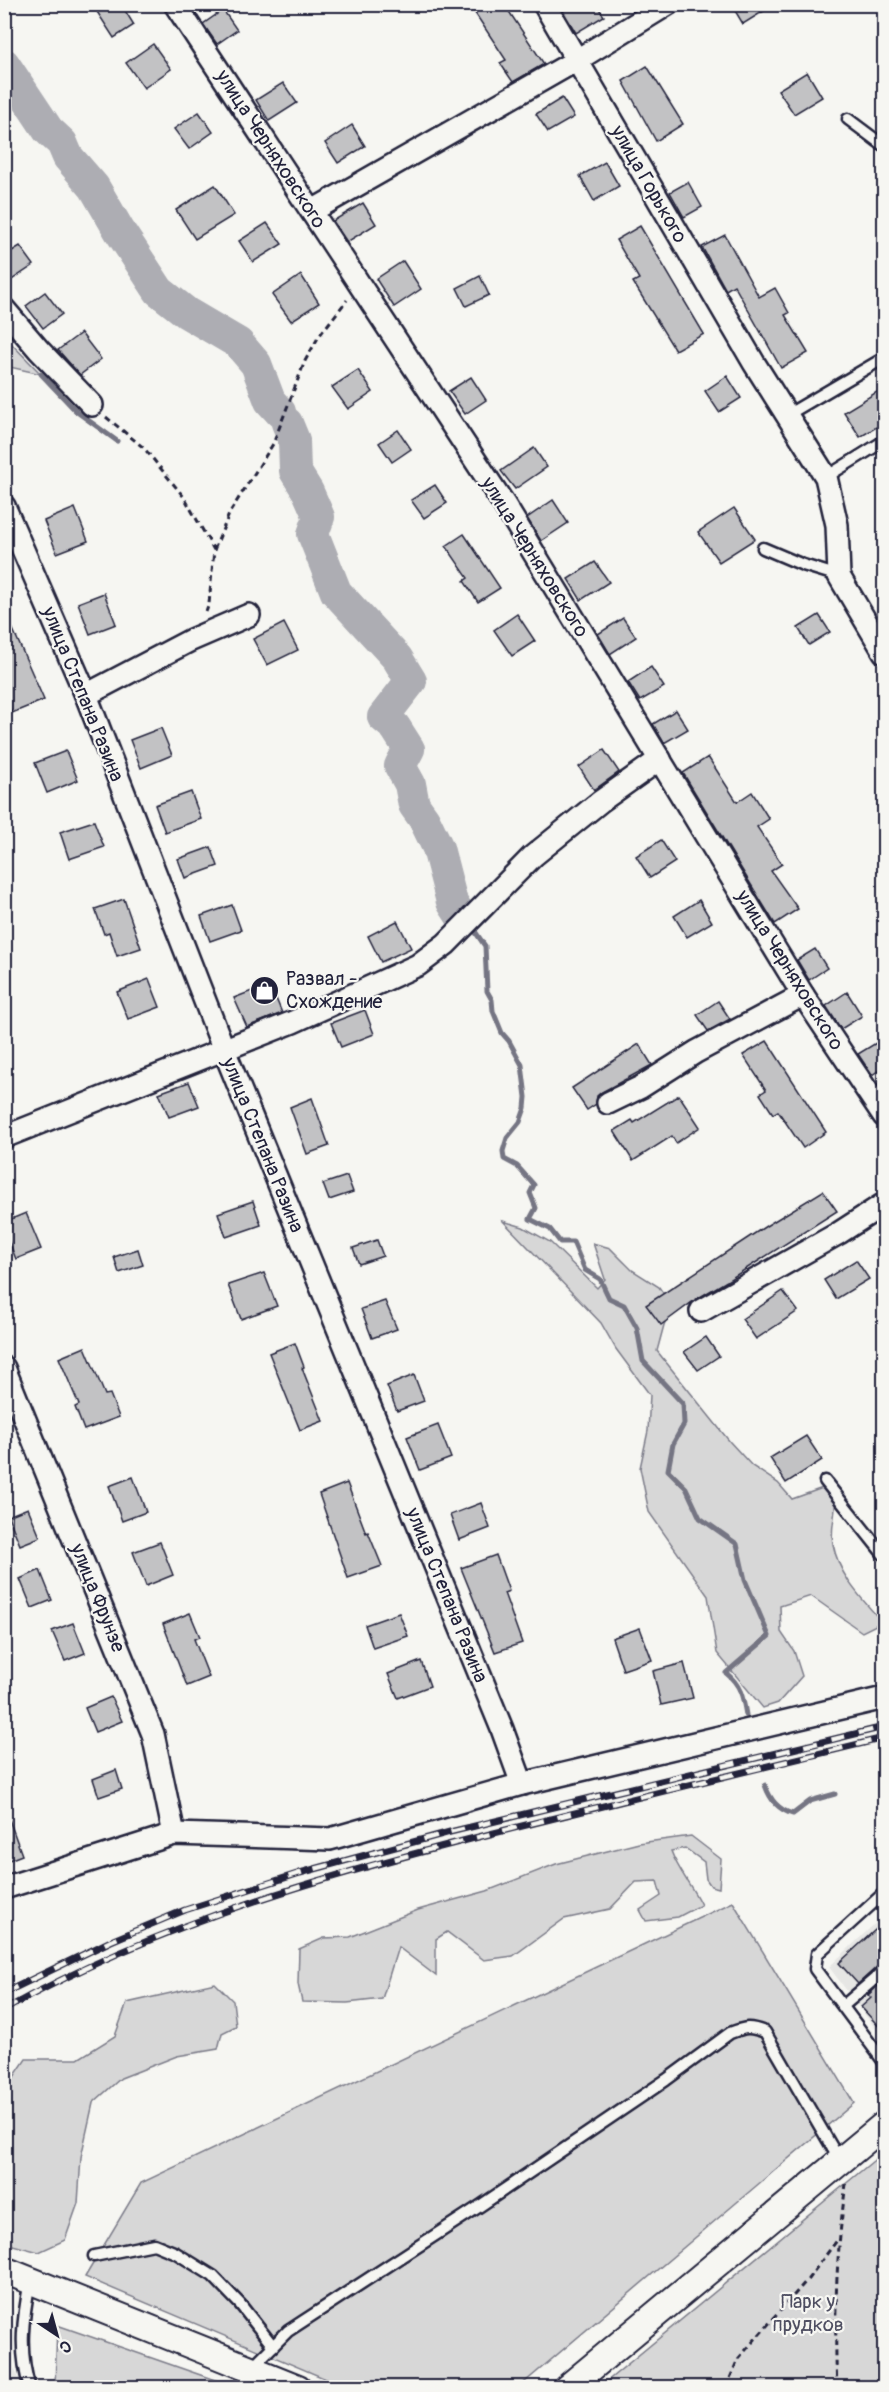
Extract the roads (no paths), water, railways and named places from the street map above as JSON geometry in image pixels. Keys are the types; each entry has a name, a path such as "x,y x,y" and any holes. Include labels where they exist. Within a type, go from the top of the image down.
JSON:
{"street":[{"name":"улица Черняховского","path":"175,4 504,504 803,994 885,1116"},
{"name":"улица Горького","path":"544,4 754,363 826,477 837,525 839,576"},
{"path":"312,211 577,60 668,4"},
{"path":"4,309 39,350 92,405"},
{"name":"улица Степана Разина","path":"4,506 86,695 224,1050 502,1729 522,1784"},
{"path":"839,576 885,652"},
{"path":"86,695 191,640 249,615"},
{"path":"4,1137 302,1018 418,965 446,944 533,856 601,801 660,759"},
{"path":"608,1103 641,1087 696,1052 803,994"},
{"path":"701,1311 839,1233 885,1204"},
{"name":"улица Фрунзе","path":"4,1368 153,1734 174,1834"},
{"path":"4,1888 174,1834 330,1839 522,1784 885,1698"},
{"path":"567,2388 844,2169 885,2125"},
{"path":"4,2270 298,2388"}],"lane":[{"path":"848,119 885,146"},
{"path":"787,415 885,358"},
{"path":"826,477 885,441"},
{"path":"763,548 803,565 839,576"},
{"path":"825,1481 885,1555"},
{"path":"885,1893 817,1954 816,1969 843,2006 880,2047 885,2062"},
{"path":"843,2006 885,1971"},
{"path":"251,2369 288,2331 666,2080 730,2033 750,2026 765,2032 844,2169"},
{"path":"94,2256 154,2244 176,2253 213,2276 240,2304 273,2346"},
{"path":"30,2388 24,2364 22,2331 31,2281"}],"waterway":[{"path":"4,64 48,130 62,143 68,157 94,187 159,291 187,313 238,343 256,364 270,401 280,412"},
{"path":"41,374 77,412 117,441"},
{"path":"287,423 294,440 295,471 308,492 319,517 313,534 336,592 397,658 411,681 383,717 395,727 409,749 400,766 410,784 414,805 424,819 438,848 452,902 461,916"},
{"path":"472,927 485,946 487,991 492,1000 493,1011 502,1033 522,1065 525,1108 520,1122 507,1138 503,1151 504,1159 517,1166 534,1185 530,1193 536,1208 530,1219 550,1229 560,1242 573,1242 585,1270 600,1279 609,1298 624,1305 637,1328 643,1361 683,1404 684,1424 673,1444 668,1470 686,1488 700,1518 737,1544 745,1580 769,1636 726,1673 735,1682 740,1692 746,1715"},
{"path":"765,1785 775,1804 793,1814 810,1801 835,1794"}],"railway":[{"path":"4,1993 111,1941 185,1910 300,1873 450,1832 884,1727"},
{"path":"4,2010 65,1978 189,1924 317,1881 514,1828 884,1738"}],"place":[{"name":"Развал - Схождение","path":"265,990"}],"park label":[{"name":"Парк у прудков","path":"808,2312"}]}
